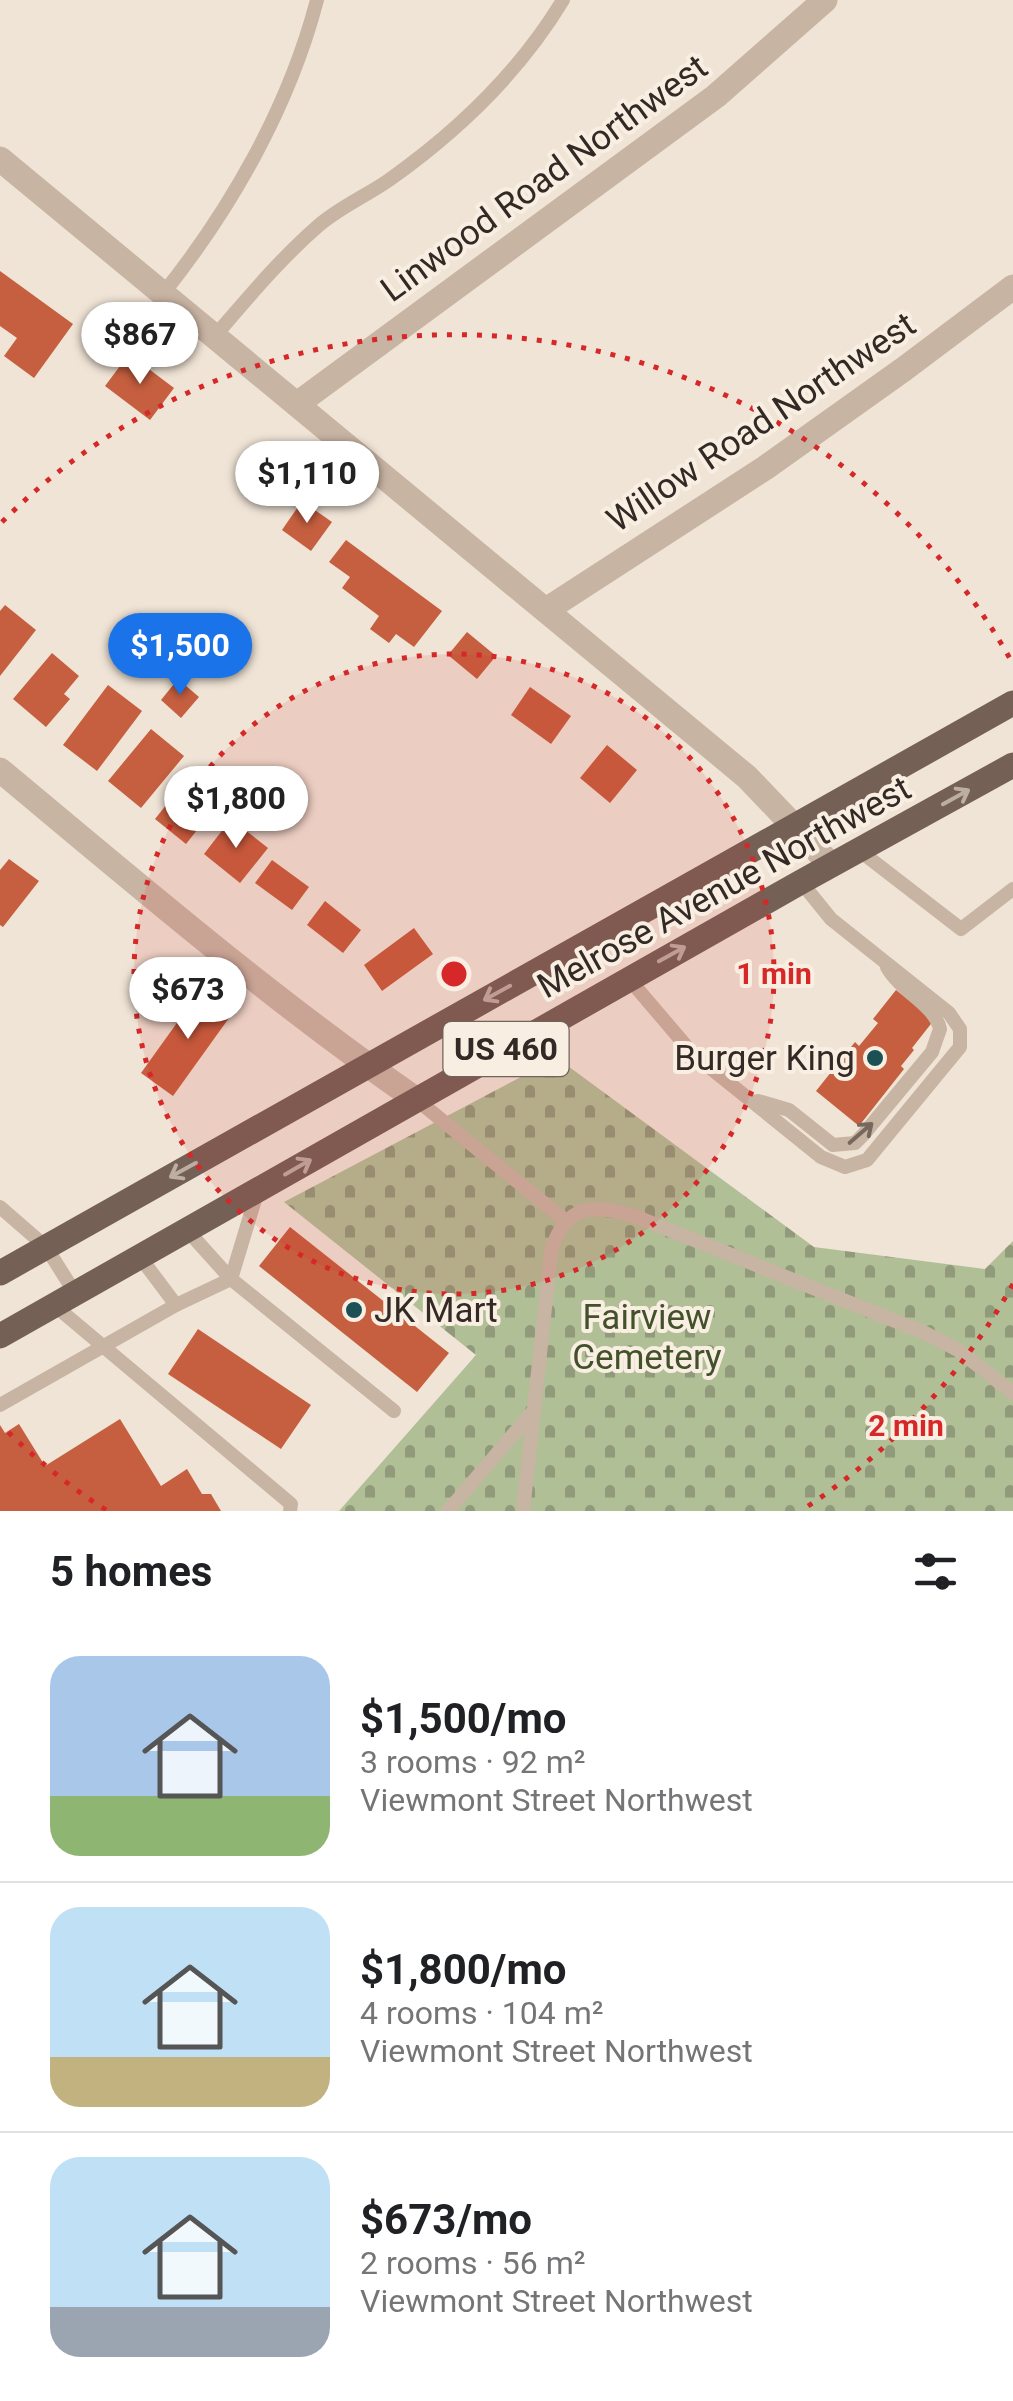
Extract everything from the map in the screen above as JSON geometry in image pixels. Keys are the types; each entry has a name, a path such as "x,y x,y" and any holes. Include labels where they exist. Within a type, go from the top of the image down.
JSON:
{"main road":[{"name":"Melrose Avenue Northwest","path":"0,1273 1013,704"},
{"name":"Melrose Avenue Northwest","path":"0,1336 1013,765"}],"street":[{"name":"Linwood Road Northwest","path":"297,404 716,96 825,0"},
{"path":"0,159 747,777 831,865"},
{"name":"Willow Road Northwest","path":"546,610 765,468 1013,287"},
{"path":"0,770 221,954 417,1100"}],"lane":[{"path":"162,295 229,201 290,83 317,0"},
{"path":"214,337 275,266 321,224 386,182 461,122 513,71 563,0"},
{"path":"860,851 961,929 1013,890"},
{"path":"628,979 693,1054 821,1158 844,1167 867,1160 960,1047 960,1029 949,1013 831,920 801,882"},
{"path":"747,1098 789,1110 833,1145 855,1143 932,1052 940,1029 931,1011 896,983 885,962"},
{"path":"417,1100 566,1221"},
{"path":"0,1406 232,1278 259,1188"},
{"path":"523,1511 551,1252 566,1221 580,1211 598,1206 637,1217 925,1333 958,1350 1013,1392"},
{"path":"0,1208 46,1247 64,1299 102,1347 290,1504 290,1511"},
{"path":"187,1230 232,1278 394,1412"},
{"path":"140,1257 176,1306"},
{"path":"448,1511 536,1407"}],"green space":[{"name":"Fairview Cemetery","path":"557,1058 814,1247 985,1269 1013,1241 1013,1511 339,1511 476,1355 284,1202"}],"building":[{"path":"0,271 73,324 34,378 4,356 17,338 0,326"},
{"path":"129,354 174,388 150,420 105,386"},
{"path":"302,501 332,522 311,551 282,530"},
{"path":"346,540 442,611 414,647 396,634 389,643 370,629 379,616 342,588 350,577 329,562"},
{"path":"5,605 36,630 0,676 0,611"},
{"path":"467,632 496,656 477,679 448,655"},
{"path":"52,653 79,676 64,694 70,699 46,727 13,699"},
{"path":"178,679 199,697 181,718 161,700"},
{"path":"108,685 142,711 97,771 63,745"},
{"path":"530,687 571,716 551,744 511,715"},
{"path":"151,729 184,756 141,808 108,781"},
{"path":"607,745 637,770 610,803 580,778"},
{"path":"189,776 220,801 186,844 155,819"},
{"path":"231,819 268,848 240,883 204,854"},
{"path":"9,859 39,881 3,927 0,870"},
{"path":"272,860 309,887 292,910 255,883"},
{"path":"325,901 361,930 343,953 307,925"},
{"path":"414,928 433,954 382,991 364,965"},
{"path":"202,988 234,1011 173,1096 141,1073"},
{"name":"Burger King","path":"896,990 934,1020 912,1048 901,1066 904,1069 859,1126 816,1091 855,1042 859,1046 878,1023 873,1019"},
{"name":"JK Mart","path":"290,1227 449,1353 417,1392 259,1266"},
{"path":"198,1329 311,1405 281,1449 168,1374"},
{"path":"120,1419 161,1486 187,1469 202,1494 211,1494 221,1511 0,1511 0,1425 5,1433 19,1424 45,1466"}],"place":[{"name":"Burger King","path":"875,1058"},
{"name":"JK Mart","path":"354,1310"}]}
